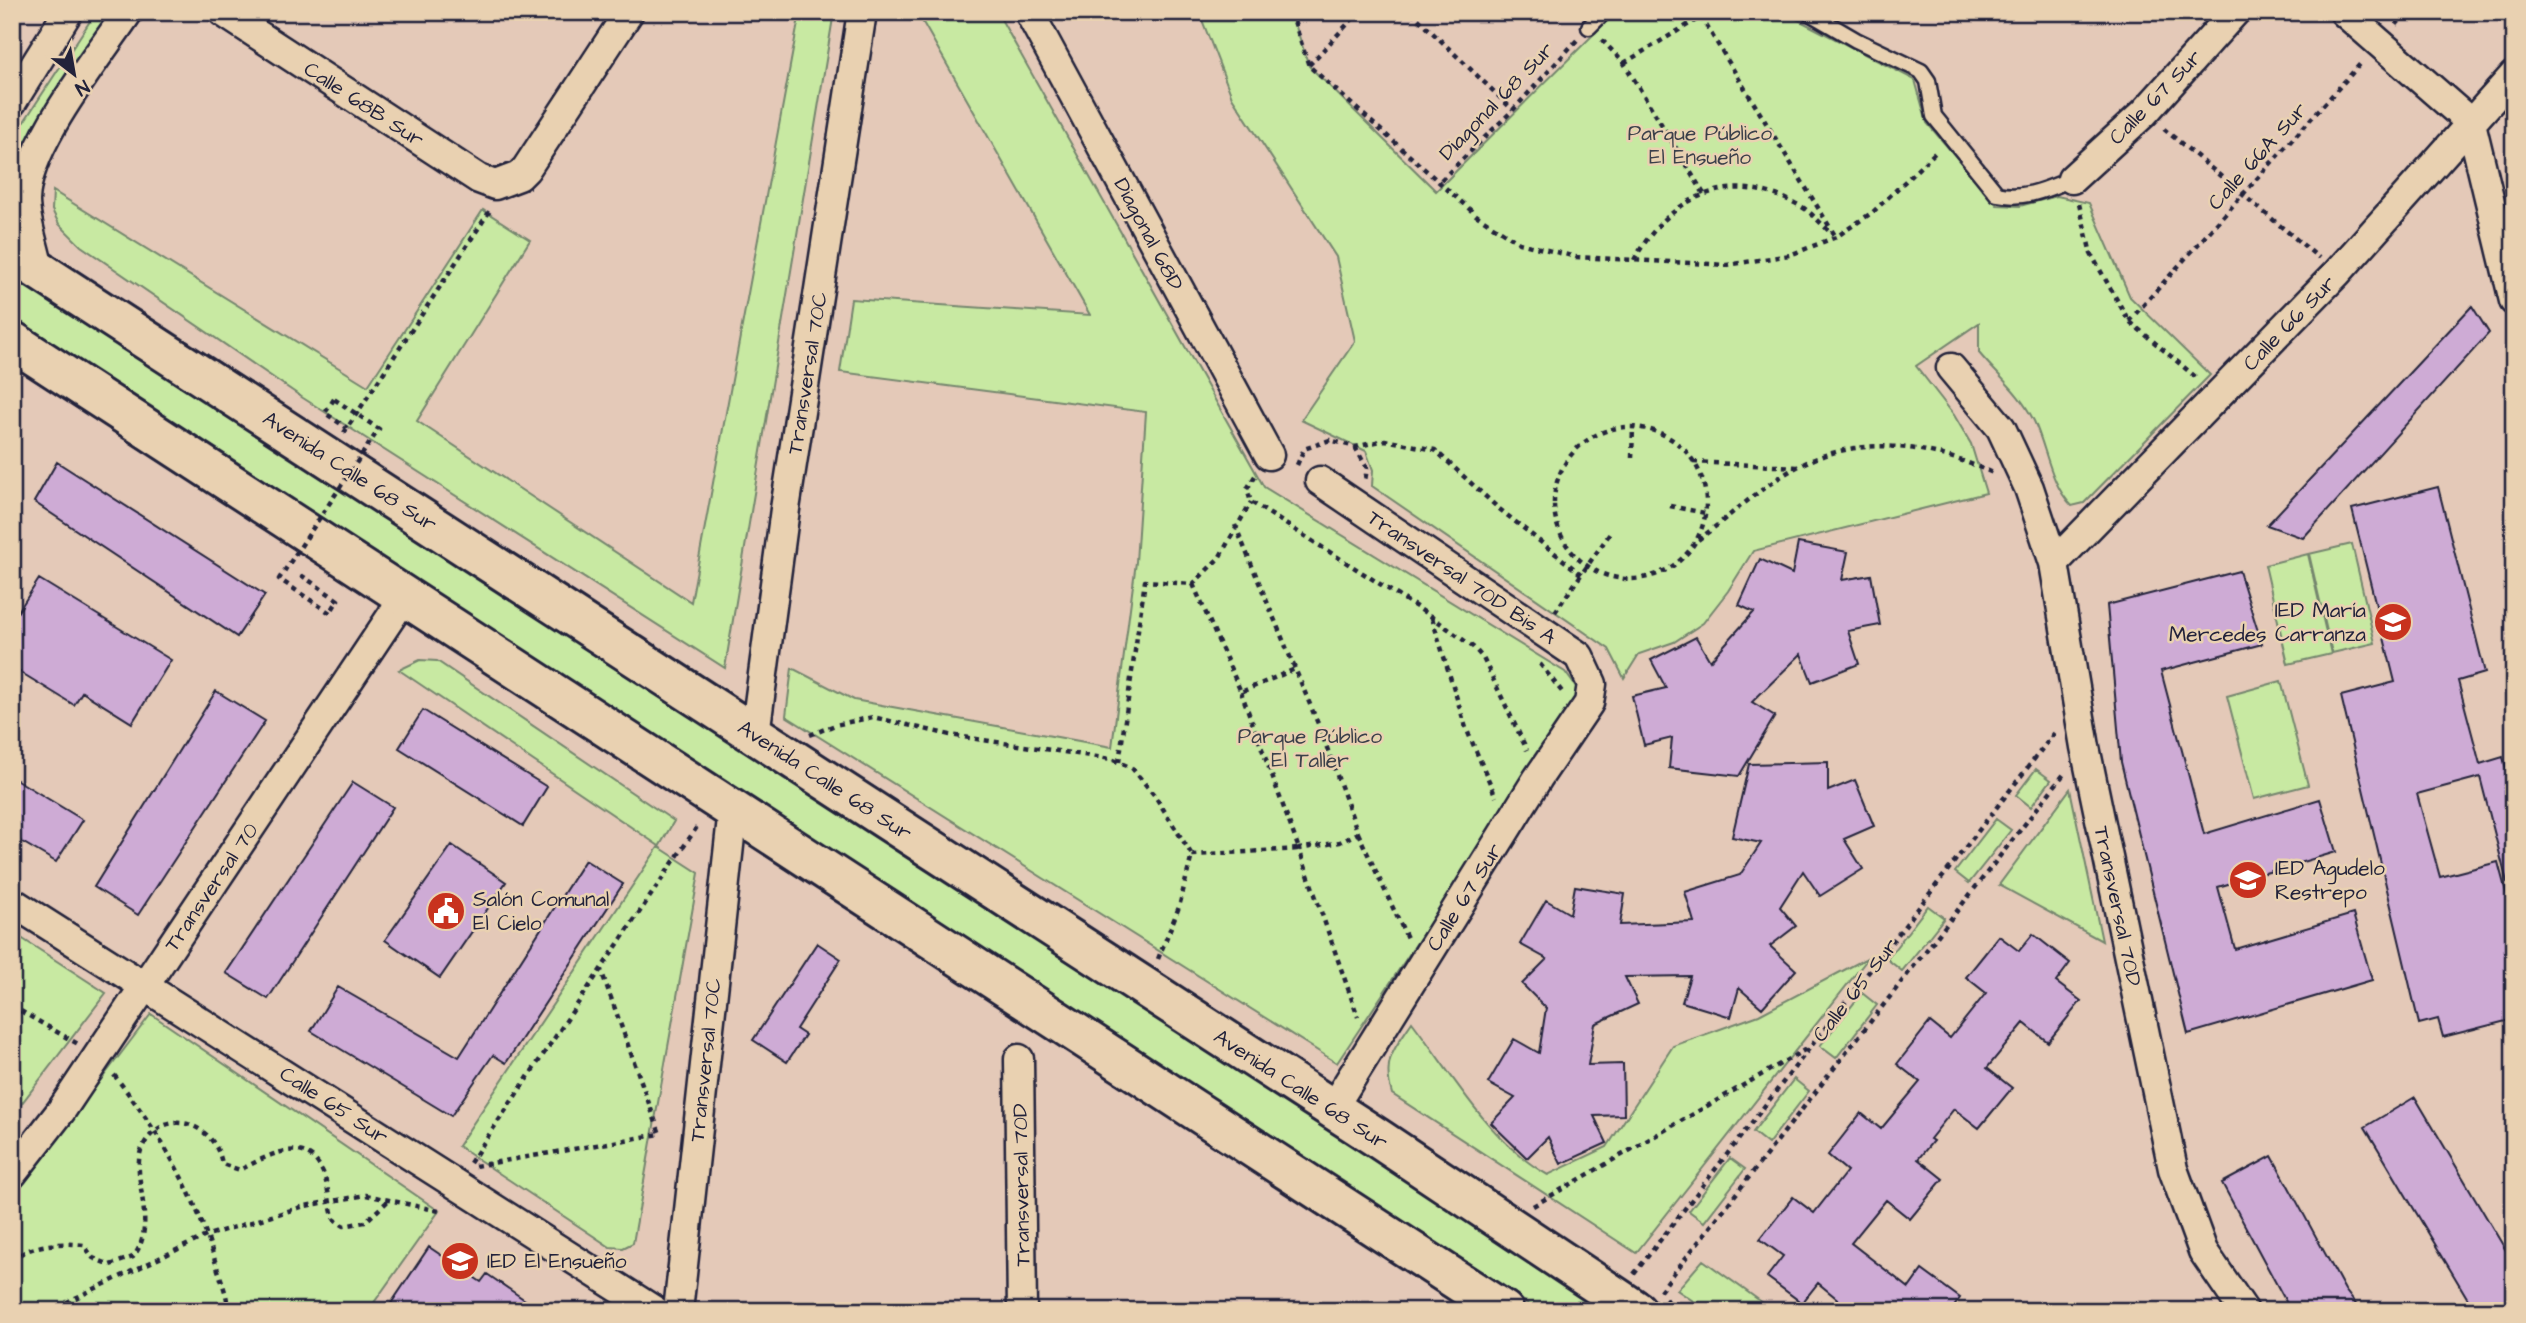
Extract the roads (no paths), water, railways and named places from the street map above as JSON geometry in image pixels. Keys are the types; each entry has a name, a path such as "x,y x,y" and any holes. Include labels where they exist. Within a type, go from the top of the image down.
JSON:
{"main road":[{"name":"Avenida Calle 68 Sur","path":"26,261 338,442 754,734 1332,1109 1641,1298"},
{"path":"12,341 405,596 716,816 1504,1311"}],"street":[{"path":"12,102 68,12"},
{"path":"26,261 25,203 28,176 39,146 128,12"},
{"name":"Calle 68B Sur","path":"223,12 479,179 495,185 509,181 526,169 629,12"},
{"name":"Transversal 70C","path":"754,734 785,509 862,12"},
{"name":"Diagonal 68D","path":"1029,12 1269,455"},
{"name":"Calle 67 Sur","path":"2072,179 2144,113 2235,12"},
{"path":"2344,12 2471,122 2514,301"},
{"name":"Calle 66 Sur","path":"2054,563 2220,396 2337,273 2514,75"},
{"name":"Transversal 70D","path":"1951,368 2001,428 2029,488 2054,563 2085,747 2173,1169 2203,1251 2244,1311"},
{"name":"Transversal 70D Bis A","path":"1320,481 1536,643 1579,656 1592,684"},
{"name":"Transversal 70","path":"12,1174 61,1111 405,596"},
{"name":"Calle 67 Sur","path":"1332,1109 1589,703 1592,684"},
{"name":"Transversal 70C","path":"678,1311 716,816"},
{"name":"Calle 65 Sur","path":"12,902 146,984 655,1311"},
{"name":"Transversal 70D","path":"1020,1059 1022,1311"}],"lane":[{"path":"1589,27 1604,12"},
{"path":"1808,12 1856,40 1921,71 1928,81 1934,116 1997,194 2013,197 2029,195 2072,179"}],"place":[{"name":"IED María Mercedes Carranza","path":"2393,622"},
{"name":"IED Agudelo Restrepo","path":"2248,880"},
{"name":"Salón Comunal El Cielo","path":"446,911"},
{"name":"IED El Ensueño","path":"460,1261"}],"park label":[{"name":"Parque Público El Ensueño","path":"1700,145"},
{"name":"Parque Público El Taller","path":"1310,748"}]}
